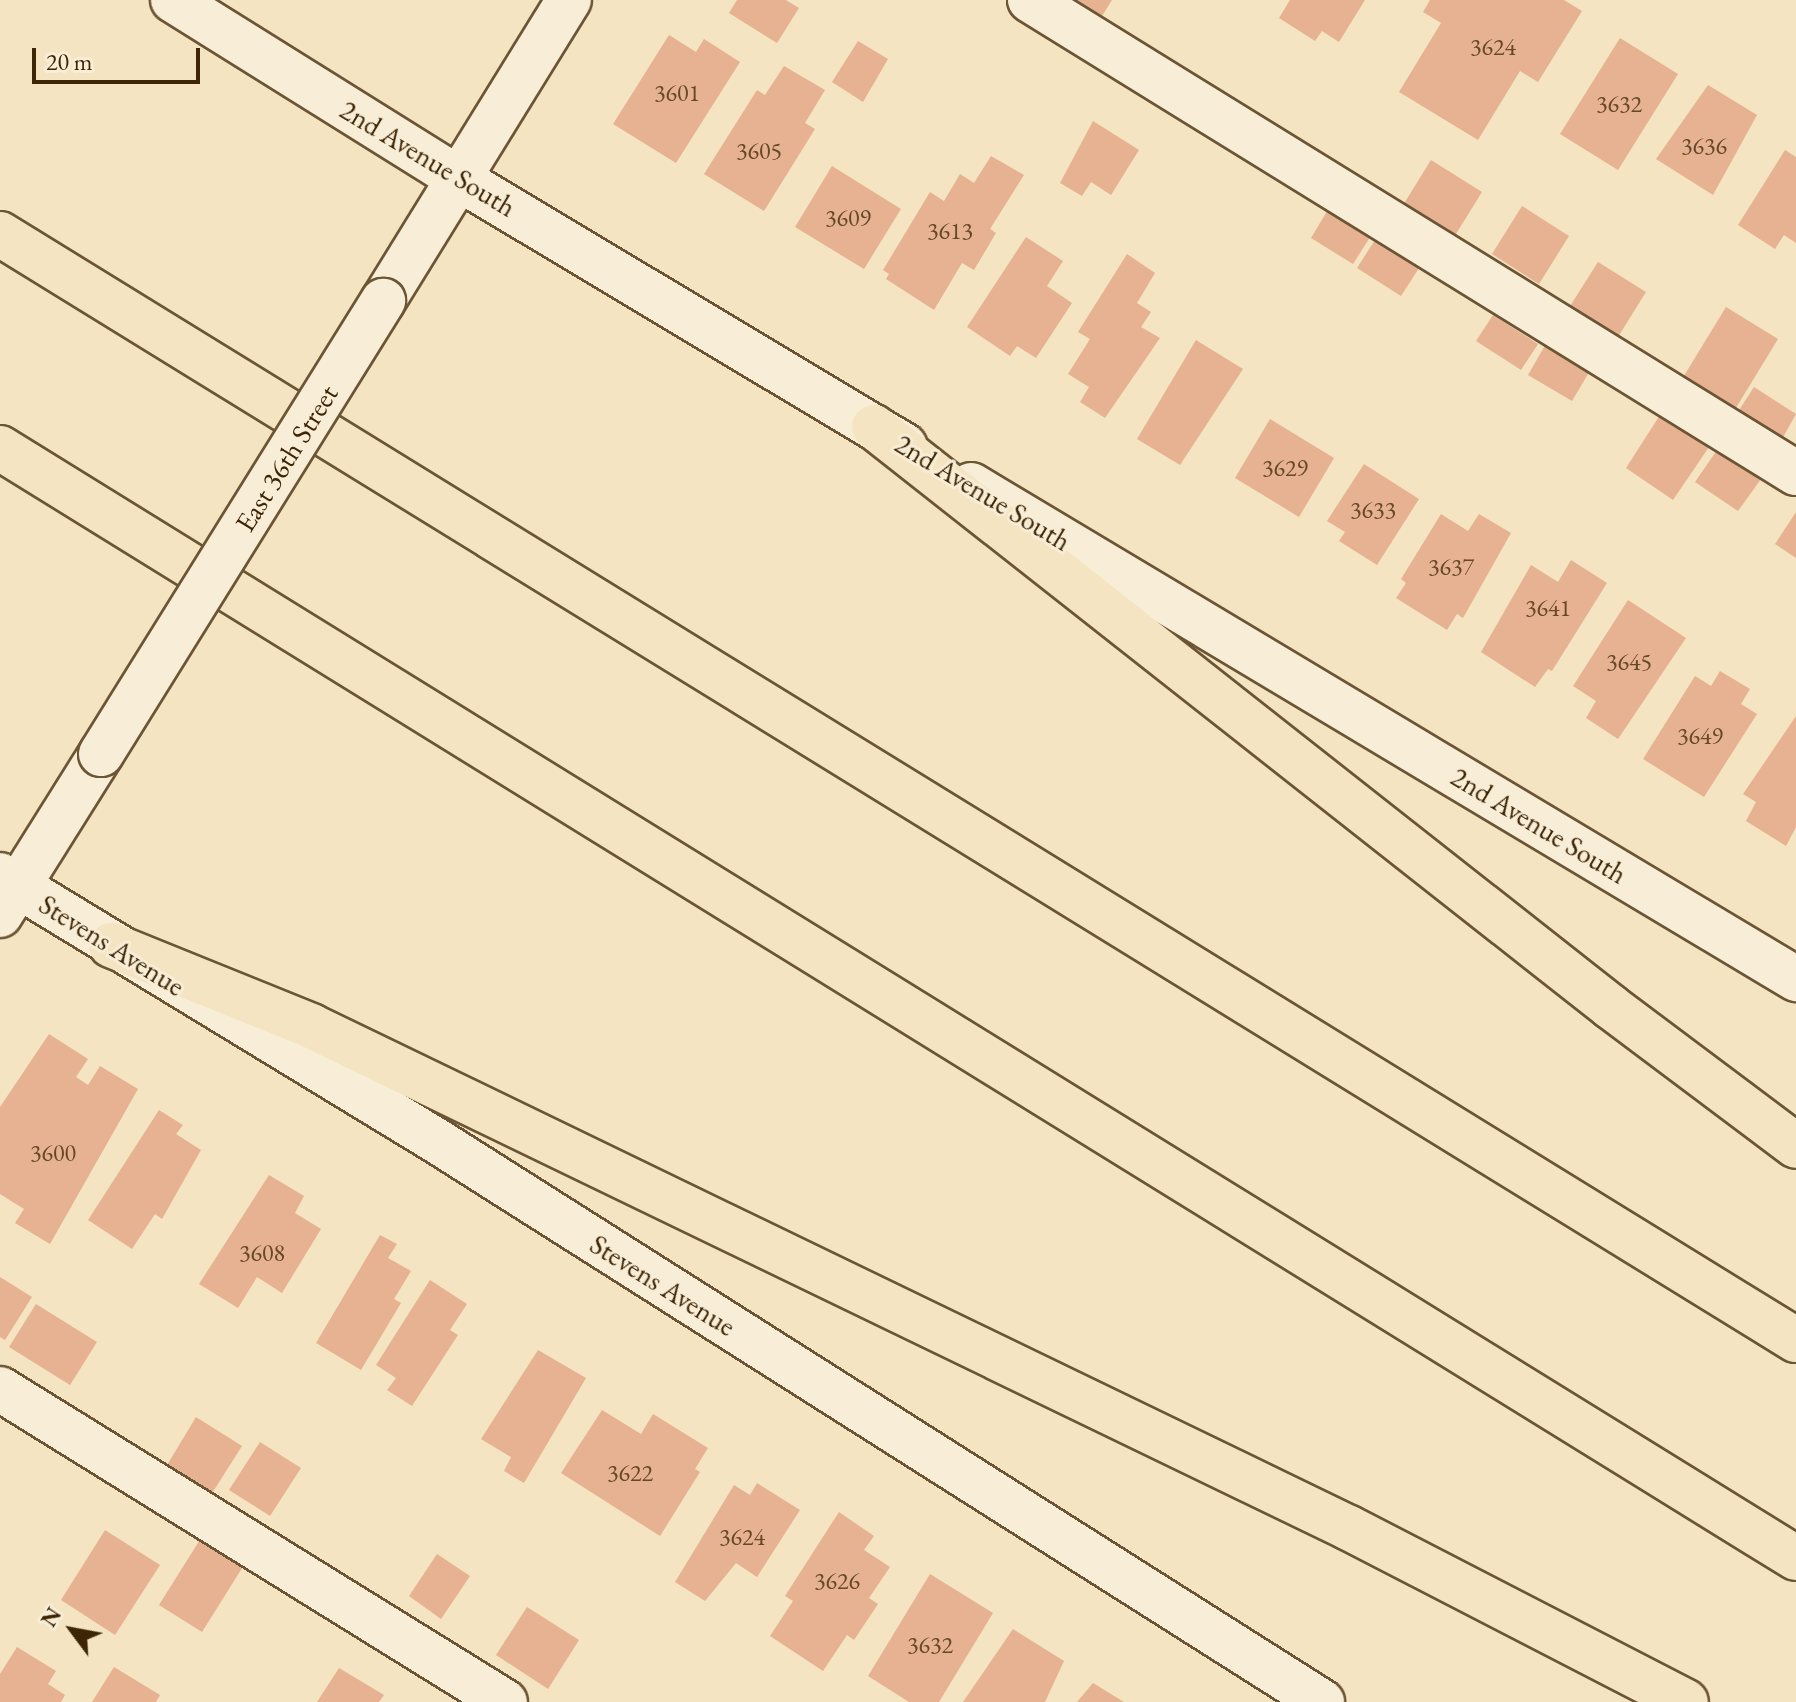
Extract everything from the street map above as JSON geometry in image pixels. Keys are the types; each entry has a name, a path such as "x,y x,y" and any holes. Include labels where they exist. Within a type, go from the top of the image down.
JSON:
{"highway":[{"path":"0,234 1796,1340"},
{"path":"874,427 1611,1007 1796,1146"},
{"path":"0,448 1796,1558"},
{"path":"111,945 339,1040 1349,1528 1686,1702"}],"street":[{"name":"2nd Avenue South","path":"173,0 456,177 1796,979"},
{"name":"East 36th Street","path":"6,892 101,754 383,301 456,177 569,0"},
{"path":"1030,0 1796,473"},
{"name":"Stevens Avenue","path":"6,892 111,945 437,1141 1322,1702"},
{"path":"0,1389 505,1702"}],"building":[{"path":"737,0 786,0 799,8 777,43 729,13"},
{"path":"1061,0 1112,0 1097,24"},
{"path":"1290,0 1365,0 1339,42 1322,31 1315,41 1279,18"},
{"path":"1430,0 1564,0 1582,11 1538,82 1520,71 1478,140 1399,92 1441,23 1423,12"},
{"path":"669,35 696,52 704,39 740,62 676,163 613,124"},
{"path":"1620,38 1678,74 1618,170 1560,134"},
{"path":"858,41 888,59 863,102 832,82"},
{"path":"784,66 825,90 805,123 815,129 764,211 704,174 757,90 765,95"},
{"path":"1708,85 1757,115 1713,195 1656,159"},
{"path":"1093,121 1139,150 1111,195 1091,182 1082,196 1060,183"},
{"path":"1785,150 1796,157 1796,243 1784,235 1775,249 1738,225"},
{"path":"991,156 1024,175 990,229 996,233 974,270 962,263 934,310 886,279 889,274 883,270 930,192 944,201 960,174 974,183"},
{"path":"1431,160 1482,192 1451,242 1400,210"},
{"path":"832,166 901,209 864,269 795,227"},
{"path":"1522,206 1569,236 1539,284 1492,254"},
{"path":"1329,208 1372,234 1353,264 1311,238"},
{"path":"1026,237 1063,261 1047,286 1072,303 1036,358 1017,346 1010,356 967,327"},
{"path":"1375,240 1419,268 1401,296 1357,268"},
{"path":"1127,254 1155,273 1137,303 1151,312 1141,327 1160,338 1105,418 1080,402 1089,387 1068,374 1090,339 1078,332"},
{"path":"1598,262 1646,292 1613,345 1565,314"},
{"path":"1726,307 1778,339 1731,416 1679,384"},
{"path":"1493,315 1538,344 1521,370 1476,341"},
{"path":"1196,340 1243,369 1180,465 1137,439"},
{"path":"1547,342 1591,369 1572,401 1528,375"},
{"path":"1754,387 1796,414 1778,446 1734,418"},
{"path":"1660,415 1709,447 1673,500 1626,468"},
{"path":"1270,419 1334,458 1299,517 1235,478"},
{"path":"1717,450 1761,479 1738,511 1695,482"},
{"path":"1364,464 1419,499 1377,565 1339,541 1345,532 1327,521"},
{"path":"1796,512 1796,558 1775,544"},
{"path":"1441,514 1468,531 1479,514 1511,533 1463,618 1457,614 1447,630 1396,598 1406,583 1401,579"},
{"path":"1571,560 1607,583 1552,671 1548,669 1535,687 1481,652 1531,565 1558,582"},
{"path":"1628,600 1686,638 1618,739 1586,718 1596,701 1573,686"},
{"path":"1720,671 1750,689 1741,704 1757,714 1704,797 1643,759 1695,676 1711,686"},
{"path":"1796,716 1796,827 1786,846 1746,821 1756,802 1743,794"},
{"path":"49,1034 88,1059 76,1077 88,1085 100,1066 138,1089 50,1244 15,1223 24,1209 0,1194 0,1107"},
{"path":"159,1110 183,1125 176,1134 201,1150 162,1219 155,1214 132,1249 88,1220"},
{"path":"269,1175 304,1196 295,1213 321,1229 282,1293 257,1277 238,1308 199,1284"},
{"path":"380,1235 397,1244 388,1258 411,1271 394,1299 401,1303 361,1370 316,1343"},
{"path":"0,1277 32,1297 5,1340 0,1337"},
{"path":"430,1280 467,1304 450,1330 458,1335 412,1406 387,1390 396,1378 376,1365"},
{"path":"36,1304 97,1342 70,1385 9,1347"},
{"path":"538,1350 586,1378 524,1483 504,1471 511,1457 481,1439"},
{"path":"602,1410 641,1434 653,1414 708,1448 695,1469 700,1472 660,1536 561,1473"},
{"path":"196,1417 242,1446 209,1498 164,1470"},
{"path":"260,1442 301,1468 270,1516 229,1490"},
{"path":"757,1483 800,1510 757,1577 736,1563 705,1601 675,1582 734,1485 750,1495"},
{"path":"839,1512 874,1536 864,1550 890,1567 869,1598 878,1604 854,1640 847,1635 823,1671 770,1636 793,1601 785,1596"},
{"path":"105,1530 160,1565 115,1635 61,1600"},
{"path":"201,1538 244,1565 202,1632 159,1605"},
{"path":"437,1554 470,1576 441,1619 409,1596"},
{"path":"930,1574 993,1613 939,1702 909,1702 868,1676"},
{"path":"527,1607 579,1640 548,1689 496,1655"},
{"path":"1013,1629 1064,1661 1045,1702 963,1702"},
{"path":"17,1647 56,1671 48,1684 65,1695 61,1702 0,1702 0,1674"},
{"path":"114,1667 160,1695 156,1702 92,1702"},
{"path":"339,1668 384,1695 379,1702 317,1702"},
{"path":"1093,1683 1124,1702 1077,1702"}]}
